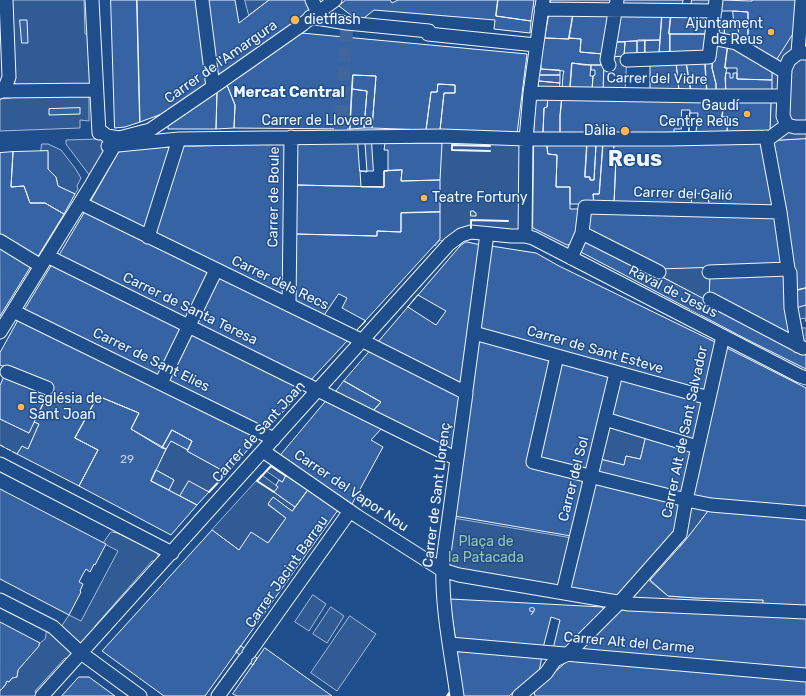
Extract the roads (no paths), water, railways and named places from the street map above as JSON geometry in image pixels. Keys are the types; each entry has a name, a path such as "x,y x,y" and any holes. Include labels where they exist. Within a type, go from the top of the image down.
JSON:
{"street":[{"path":"0,91 6,85 9,78 6,0"},
{"path":"0,332 80,203 114,143 107,136 99,132 92,0"},
{"path":"202,0 213,87"},
{"path":"312,0 310,18 429,31 428,34 536,45"},
{"name":"Carrer de l'Amargura","path":"114,143 150,130 335,0"},
{"path":"802,0 802,53 789,60 785,72 783,116 787,124 795,127 806,127"},
{"path":"487,234 525,236 526,139 530,92 542,5 716,5 709,57 627,60"},
{"path":"609,65 607,60 616,5"},
{"path":"712,38 736,43 785,72"},
{"path":"0,91 96,90"},
{"name":"Carrer del Vidre","path":"530,92 700,96 784,96"},
{"path":"787,124 768,137 788,269 790,273 792,308 802,348"},
{"name":"Carrer de Llovera","path":"114,143 179,139 291,137 442,136 526,139 768,137"},
{"name":"Carrer de Boule","path":"289,305 291,137"},
{"path":"148,237 179,139"},
{"name":"Carrer dels Recs","path":"80,203 466,391"},
{"name":"Carrer del Galió","path":"582,233 585,207 780,212"},
{"name":"Carrer de Sant Joan","path":"42,696 449,244 461,235 471,232 487,234"},
{"path":"571,258 582,233 660,272"},
{"name":"Carrer de Sant Llorenç","path":"457,696 445,610 442,570 487,234"},
{"name":"Raval de Jesus","path":"525,236 533,238 571,258 693,316 722,336 806,378"},
{"name":"Carrer de Santa Teresa","path":"0,241 189,326 457,458"},
{"path":"709,272 788,269"},
{"path":"162,383 216,270"},
{"path":"710,299 802,348"},
{"name":"Carrer de Sant Elies","path":"13,311 274,439"},
{"name":"Carrer de Sant Esteve","path":"474,333 709,398"},
{"name":"Carrer Alt de Sant Salvador","path":"620,602 680,534 697,447 722,336"},
{"path":"557,356 533,462 711,505 806,513"},
{"path":"6,372 47,388"},
{"name":"Carrer del Sol","path":"563,592 616,372"},
{"path":"605,419 697,447"},
{"name":"Carrer del Vapor Nou","path":"263,451 350,511 442,570 629,604 806,612"},
{"path":"0,464 172,552"},
{"name":"Carrer Jacint Barrau","path":"218,696 350,511"},
{"path":"0,600 53,628 81,653 140,696"},
{"path":"519,696 546,673 555,660 568,654 620,602"},
{"name":"Carrer Alt del Carme","path":"450,644 806,675"}],"tunnel":[{"path":"340,137 347,23"},
{"path":"695,312 702,298"}],"place":[{"name":"dietflash","path":"295,20"},
{"name":"Ajuntament de Reus","path":"771,32"},
{"name":"Gaudí Centre Reus","path":"747,114"},
{"name":"Dàlia","path":"625,131"},
{"name":"Teatre Fortuny","path":"424,198"},
{"name":"Església de Sant Joan","path":"21,407"}],"district":[{"name":"Mercat Central","path":"289,93"},
{"name":"Reus","path":"635,160"}],"park label":[{"name":"Plaça de la Patacada","path":"486,550"}]}
